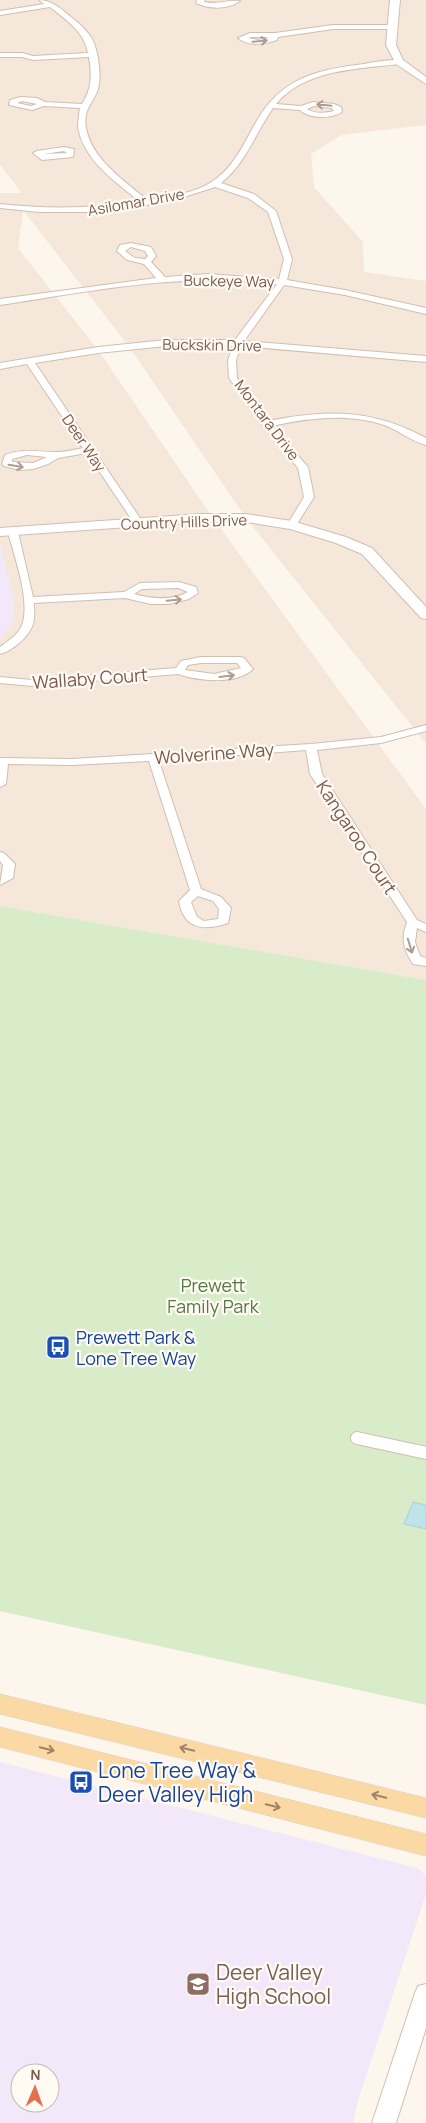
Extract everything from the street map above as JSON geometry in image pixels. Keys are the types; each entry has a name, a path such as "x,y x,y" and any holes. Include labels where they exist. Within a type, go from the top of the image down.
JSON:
{"main road":[{"path":"0,1704 426,1808"},
{"path":"0,1737 426,1845"}],"street":[{"path":"42,0 77,24 90,42 96,75 93,92 84,106 82,127 88,148 108,170 146,203"},
{"path":"202,0 198,2 206,6 222,6 237,0"},
{"path":"395,0 390,45 399,62 426,81"},
{"path":"1,15 51,5"},
{"path":"275,35 333,27 391,27"},
{"path":"0,55 22,55 32,58"},
{"path":"0,62 18,62 32,58 92,55"},
{"name":"Asilomar Drive","path":"0,206 66,212 111,209 176,198 215,184 236,166 258,124 283,92 299,82 351,67 399,62"},
{"path":"43,104 84,106"},
{"path":"271,106 302,108"},
{"path":"71,151 88,148"},
{"name":"Montara Drive","path":"215,184 251,196 272,211 282,236 288,259 282,282 238,344 232,360 233,378 266,424 303,467 309,497 292,525"},
{"path":"147,262 163,280"},
{"name":"Buckeye Way","path":"0,302 163,280 209,277 282,282 332,288 426,311"},
{"name":"Buckskin Drive","path":"0,366 98,350 166,343 238,344 426,359"},
{"name":"Deer Way","path":"30,362 139,524"},
{"path":"266,424 304,417 332,415 371,418 405,429 426,442"},
{"path":"56,455 88,450"},
{"name":"Country Hills Drive","path":"0,532 139,524 201,518 246,518 292,525 341,540 367,551 426,615"},
{"path":"0,651 20,635 27,625 29,600 13,532"},
{"path":"29,600 126,594 140,586 179,585 192,589 193,593 185,599 163,601 140,600 126,594"},
{"name":"Wallaby Court","path":"0,680 32,683 179,671 193,676 212,678 235,675 248,669 240,660 228,659 186,663 179,671"},
{"name":"Wolverine Way","path":"2,762 72,762 264,749 311,748 381,740 426,728"},
{"name":"Kangaroo Court","path":"311,748 316,774 413,922"},
{"path":"153,758 196,891"},
{"path":"0,784 2,762"},
{"path":"0,855 9,864 8,878 0,882"},
{"path":"426,928 413,922 407,935 408,948 417,961 426,962"},
{"path":"357,1438 426,1454"},
{"path":"384,2123 426,1993"}],"shaded area":[{"path":"0,0 426,0 426,125 341,135 311,154 314,187 363,242 364,272 426,281 426,744 246,518 130,348 23,210 18,248 98,350 213,518 426,809 426,980 0,906 0,193 22,193 0,165"},
{"path":"0,545 13,596 13,621 0,639"},
{"name":"Deer Valley High School","path":"0,1762 418,1868 426,1876 426,1894 358,2100 353,2123 0,2123"}],"green space":[{"name":"Prewett Family Park","path":"0,906 426,980 426,1705 0,1611"}],"water":[{"path":"413,1502 426,1505 426,1529 404,1524"}],"place":[{"name":"Prewett Park & Lone Tree Way","path":"58,1347"},
{"name":"Lone Tree Way & Deer Valley High","path":"81,1782"},
{"name":"Deer Valley High School","path":"198,1984"}]}
